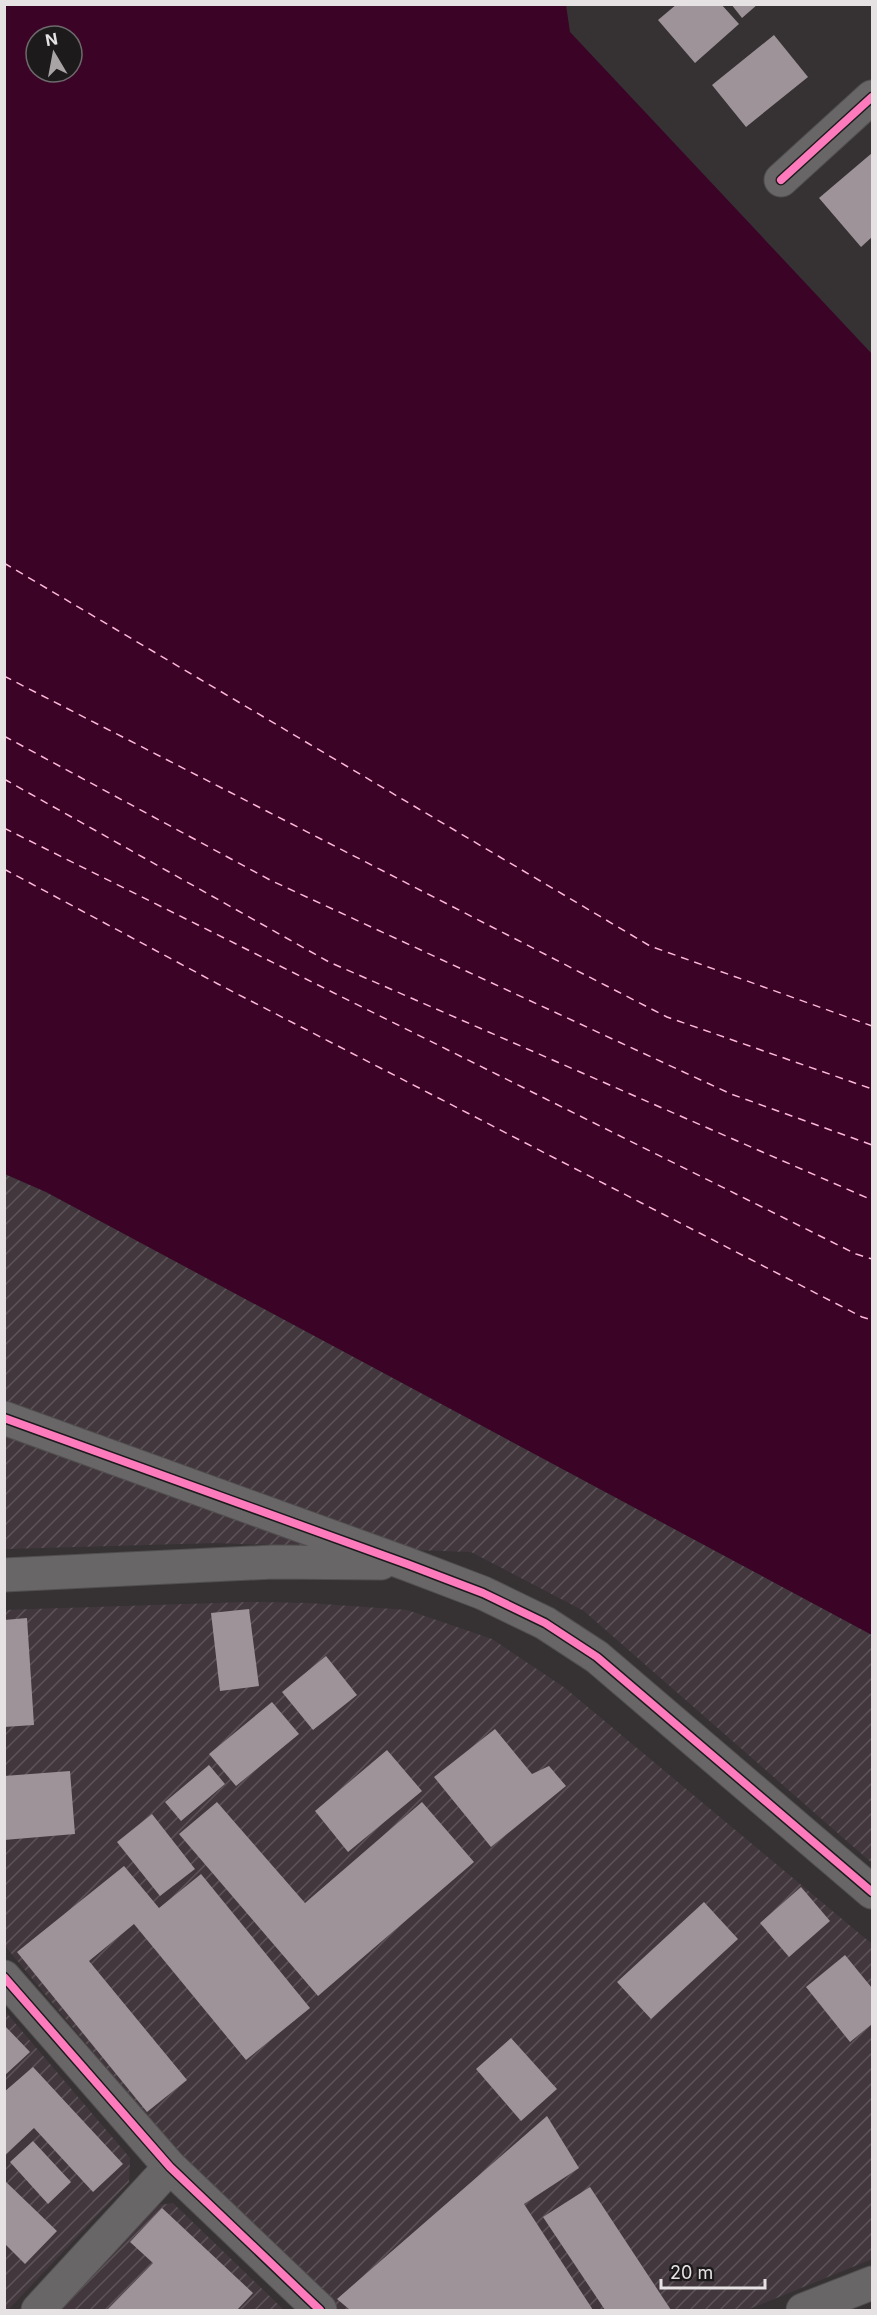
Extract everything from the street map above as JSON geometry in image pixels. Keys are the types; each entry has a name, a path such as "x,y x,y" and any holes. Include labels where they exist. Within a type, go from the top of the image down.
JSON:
{"street":[{"path":"781,180 873,97"},
{"path":"4,1418 407,1564 483,1593 544,1623 597,1657 873,1892"},
{"path":"4,1575 273,1562 407,1564"},
{"path":"4,1977 170,2167 320,2310"},
{"path":"38,2310 170,2167"},
{"path":"802,2310 873,2283"}],"shaded area":[{"path":"5,4 566,5 570,32 872,354 872,1635 46,1192 5,1174"},
{"path":"4,1174 46,1192 872,1635 872,1863 584,1611 471,1552 215,1543 5,1549"},
{"path":"248,1602 308,1603 407,1610 492,1639 565,1688 872,1944 872,2259 747,2310 339,2310 177,2153 5,1946 4,1610"},
{"path":"4,2010 130,2158 129,2182 8,2310 4,2310"},
{"path":"173,2203 284,2310 57,2310 153,2206"}],"building":[{"path":"677,4 721,4 739,24 695,63 658,20"},
{"path":"731,4 758,4 742,18"},
{"path":"774,35 808,77 746,127 712,85"},
{"path":"872,153 872,237 861,247 819,198"},
{"path":"249,1609 259,1686 220,1691 211,1613"},
{"path":"27,1618 34,1725 4,1727 4,1620"},
{"path":"326,1656 357,1695 313,1730 282,1692"},
{"path":"272,1702 299,1734 236,1786 209,1754"},
{"path":"495,1729 532,1774 549,1766 566,1786 491,1847 434,1777"},
{"path":"387,1750 422,1791 348,1852 315,1811"},
{"path":"209,1765 225,1784 181,1821 165,1802"},
{"path":"70,1771 75,1834 4,1840 4,1776"},
{"path":"217,1802 305,1903 422,1802 474,1862 318,1996 179,1834"},
{"path":"152,1814 195,1869 160,1896 117,1842"},
{"path":"124,1866 159,1908 201,1874 310,2008 246,2060 134,1924 89,1961 187,2080 147,2112 17,1952"},
{"path":"801,1887 830,1921 789,1957 760,1923"},
{"path":"704,1902 738,1939 651,2019 617,1982"},
{"path":"845,1955 872,1988 872,2024 850,2042 806,1987"},
{"path":"4,2025 30,2052 4,2076"},
{"path":"511,2038 557,2089 521,2121 476,2069"},
{"path":"33,2067 123,2164 93,2192 34,2128 4,2156 4,2092"},
{"path":"547,2116 579,2168 524,2204 593,2310 350,2310 337,2299"},
{"path":"33,2141 71,2182 48,2204 10,2162"},
{"path":"4,2180 57,2231 25,2264 4,2243"},
{"path":"590,2187 671,2310 605,2310 543,2217"},
{"path":"162,2208 253,2293 237,2310 107,2310 153,2263 130,2242"}],"ferry route":[{"path":"4,563 650,946 872,1026"},
{"path":"4,676 667,1017 872,1089"},
{"path":"4,736 270,880 731,1094 872,1145"},
{"path":"4,779 329,962 872,1200"},
{"path":"4,828 856,1254 872,1259"},
{"path":"4,869 218,984 862,1317 872,1320"}],"cycle path":[{"path":"781,180 872,97"},
{"path":"4,1418 407,1564 483,1593 545,1623 597,1657 872,1892"},
{"path":"4,1977 170,2167 320,2310"}]}
